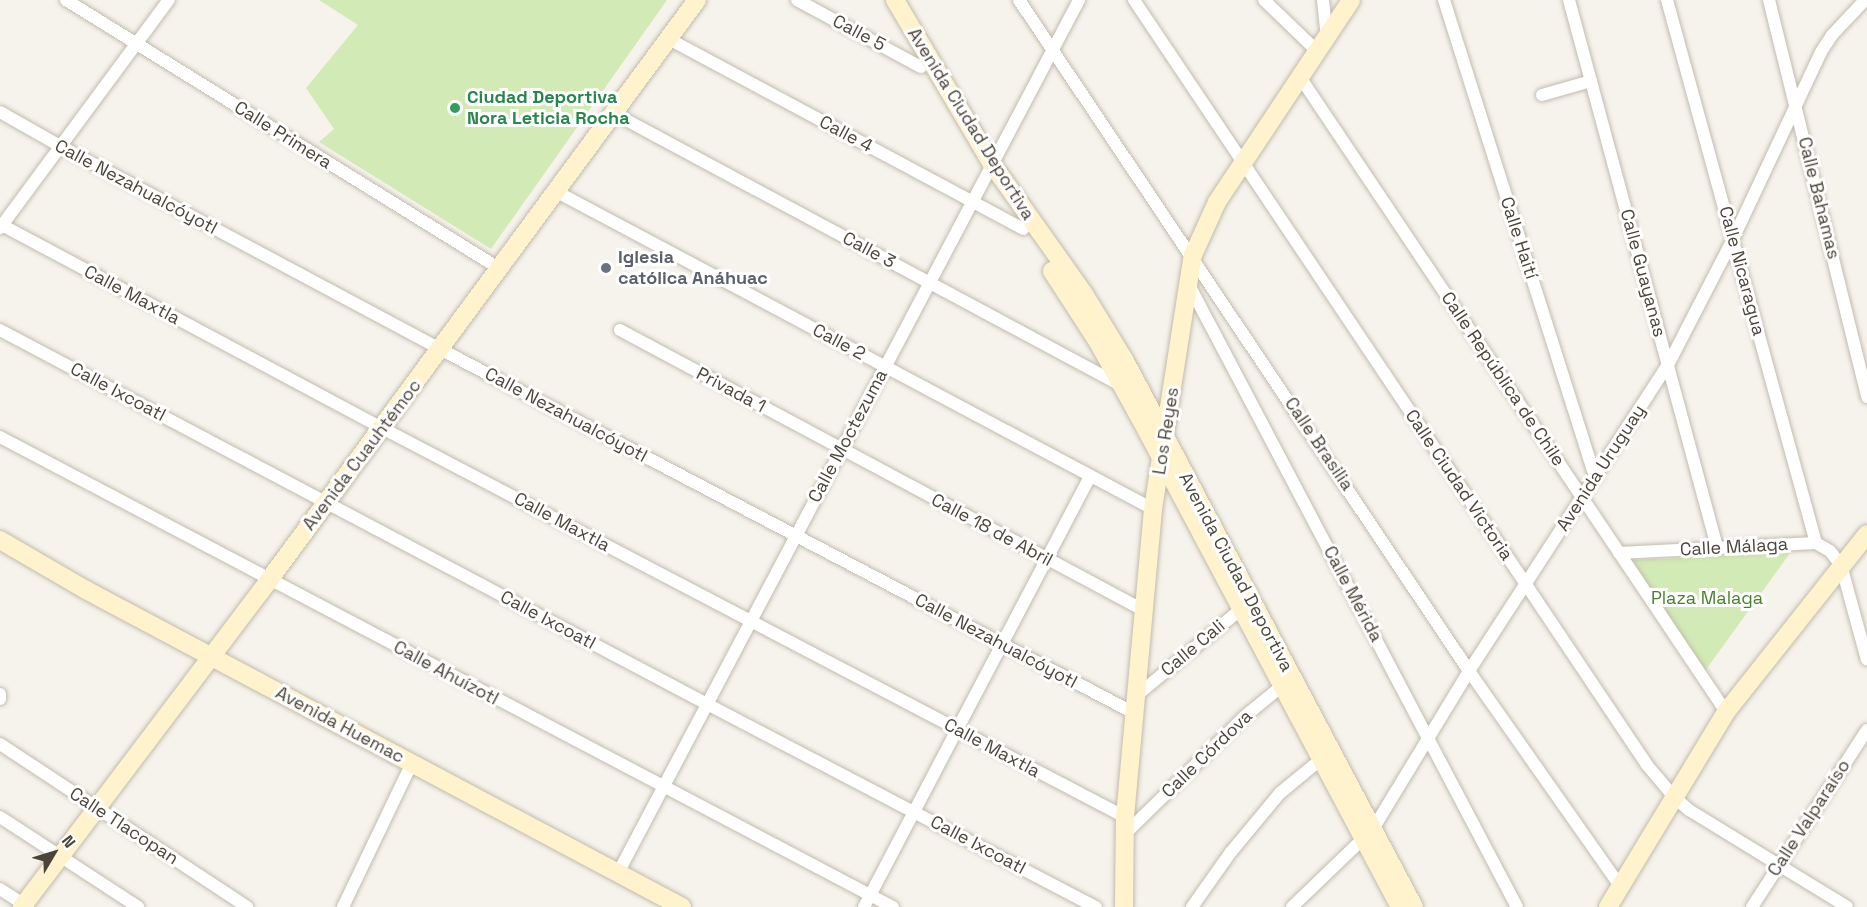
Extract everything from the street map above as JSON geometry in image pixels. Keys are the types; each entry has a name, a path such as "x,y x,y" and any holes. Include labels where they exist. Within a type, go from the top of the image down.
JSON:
{"street":[{"name":"Calle Primera","path":"66,0 500,269"},
{"path":"1,226 169,0"},
{"name":"Avenida Cuauhtémoc","path":"25,906 615,114 697,0"},
{"name":"Calle 5","path":"797,0 921,67"},
{"name":"Avenida Ciudad Deportiva","path":"883,0 921,67 989,170 1083,294 1125,361 1166,438 1246,605"},
{"name":"Avenida Ciudad Deportiva","path":"896,0 1023,229 1080,313 1123,386 1161,460 1246,605 1409,906"},
{"name":"Calle Brasilia","path":"1019,0 1193,255 1469,671 1620,886"},
{"name":"Calle Moctezuma","path":"618,873 1079,0"},
{"name":"Calle Ciudad Victoria","path":"1134,0 1642,758 1674,797 1711,825 1847,907"},
{"path":"1264,0 1322,44"},
{"path":"1322,44 1323,0"},
{"name":"Los Reyes","path":"1124,907 1125,826 1153,509 1193,255 1217,202 1351,0"},
{"name":"Calle Haití","path":"1444,0 1595,477"},
{"name":"Calle Guayanas","path":"1569,0 1717,547"},
{"name":"Calle Nicaragua","path":"1667,0 1734,237 1816,543"},
{"name":"Calle Bahamas","path":"1769,0 1867,397"},
{"path":"1865,0 1867,10"},
{"name":"Avenida Uruguay","path":"1292,907 1368,834 1525,583 1668,365 1734,237 1796,105 1832,35 1865,0"},
{"name":"Calle 4","path":"669,39 1023,229"},
{"name":"Calle República de Chile","path":"1300,77 1726,712"},
{"path":"1542,95 1591,81"},
{"name":"Calle Nezahualcóyotl","path":"0,112 440,349 1002,645 1135,705"},
{"name":"Calle 3","path":"615,114 1123,386"},
{"name":"Calle 2","path":"557,192 1153,509"},
{"name":"Calle Maxtla","path":"1,226 957,729 1125,826"},
{"name":"Calle Mérida","path":"1188,282 1517,907"},
{"name":"Calle Ixcoatl","path":"0,330 707,705 1096,907"},
{"name":"Privada 1","path":"620,330 841,450"},
{"name":"Calle Ahuízotl","path":"0,437 893,907"},
{"name":"Calle 18 de Abril","path":"841,450 1143,610"},
{"path":"864,907 1090,476"},
{"path":"1608,907 1726,712 1840,565 1867,534"},
{"name":"Avenida Huemac","path":"0,540 57,574 682,907"},
{"path":"1816,543 1830,551 1840,565 1867,660"},
{"name":"Calle Málaga","path":"1618,553 1816,543"},
{"name":"Calle Cali","path":"1135,705 1246,605"},
{"name":"Calle Córdova","path":"1125,826 1244,717 1287,682"},
{"path":"0,694 0,699"},
{"name":"Calle Valparaíso","path":"1752,907 1867,730"},
{"name":"Calle Tlacopan","path":"0,744 247,907"},
{"path":"1192,907 1230,852 1269,805 1293,781 1326,756"},
{"path":"343,907 412,763"},
{"path":"0,817 138,907"},
{"path":"0,889 25,906"}],"green space":[{"name":"Ciudad Deportiva Nora Leticia Rocha","path":"319,0 667,0 491,249 319,142 334,129 306,88 358,25"},
{"name":"Plaza Malaga","path":"1790,553 1705,671 1632,560"}],"place":[{"name":"Ciudad Deportiva Nora Leticia Rocha","path":"455,108"},
{"name":"Iglesia católica Anáhuac","path":"606,268"}]}
